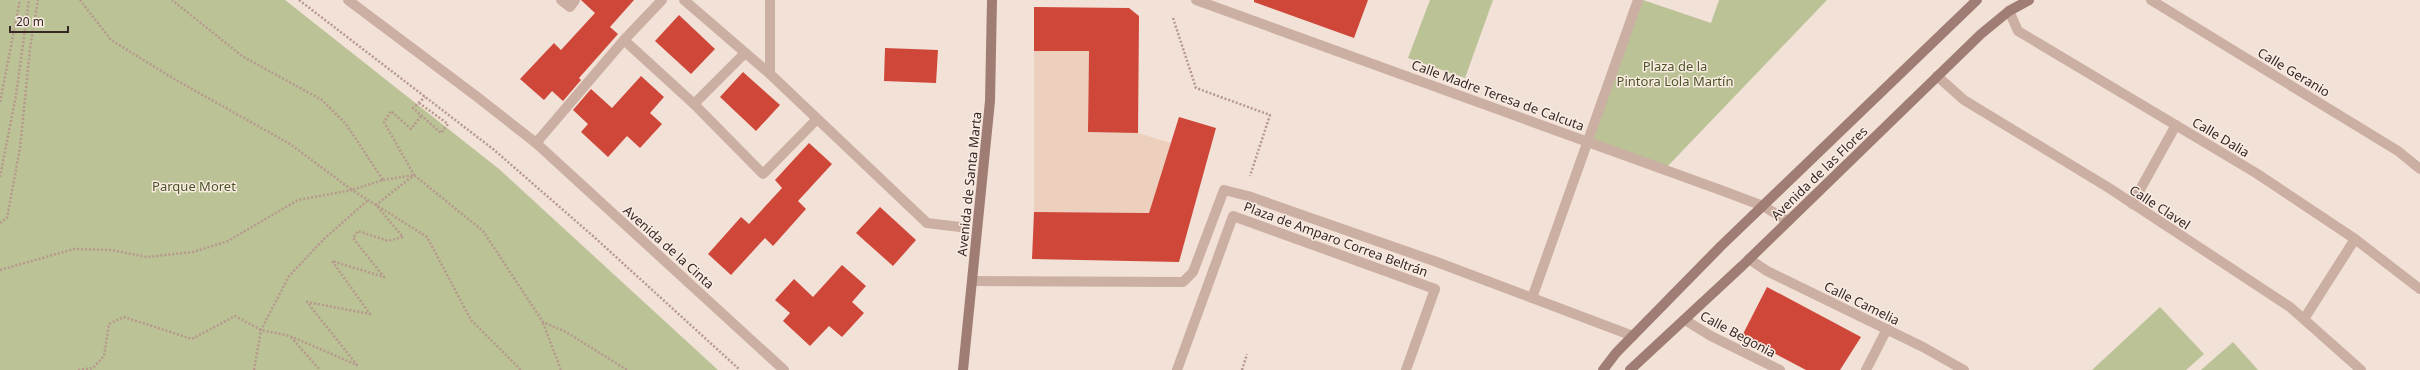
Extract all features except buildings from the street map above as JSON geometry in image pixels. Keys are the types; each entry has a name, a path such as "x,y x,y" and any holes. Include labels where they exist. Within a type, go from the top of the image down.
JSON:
{"main road":[{"name":"Avenida de Santa Marta","path":"963,370 979,223 990,101 992,0"},
{"name":"Avenida de las Flores","path":"1602,370 1763,206 1977,0"},
{"name":"Avenida de las Flores","path":"1630,370 1749,260 1981,34 2009,12 2029,0"}],"street":[{"name":"Avenida de la Cinta","path":"348,0 476,96 536,144 784,370"},
{"path":"561,0 570,7 575,0"},
{"path":"536,144 624,40 662,0"},
{"path":"684,0 770,74 927,223 960,227"},
{"path":"770,0 770,74"},
{"name":"Calle Madre Teresa de Calcuta","path":"1196,0 1763,206 1788,221"},
{"path":"1532,298 1638,0"},
{"name":"Calle Geranio","path":"2151,0 2398,151 2420,170"},
{"name":"Calle Dalia","path":"2009,12 2018,31 2256,173 2355,239 2420,290"},
{"path":"624,40 694,104 763,174 817,119"},
{"path":"694,104 744,53"},
{"name":"Calle Clavel","path":"1937,76 1964,100 2132,204 2290,307 2362,370"},
{"path":"2132,204 2176,126"},
{"path":"972,281 1183,282 1193,272 1224,190 1248,196 1419,256 1634,336"},
{"name":"Plaza de Amparo Correa Beltrán","path":"1177,370 1233,216 1434,289 1406,370"},
{"path":"2304,319 2355,239"},
{"name":"Calle Camelia","path":"1749,260 1767,271 1964,370"},
{"name":"Calle Begonia","path":"1685,320 1711,336 1780,370"},
{"path":"1866,370 1887,330"}],"path":[{"path":"0,102 20,0"},
{"path":"0,177 16,95 29,0"},
{"path":"0,223 7,218 20,148 30,49 38,0"},
{"path":"80,0 111,40 176,80 290,144 352,190 427,237 471,320 521,370"},
{"path":"172,0 242,56 322,100 346,124 383,180"},
{"path":"299,0 493,149 575,220 740,370"},
{"path":"1174,18 1196,88 1270,115 1250,176"},
{"path":"419,103 448,124 441,133 413,108 425,97"},
{"path":"421,116 410,129 391,111 384,122 414,175 483,231 543,322 561,370"},
{"path":"0,270 74,249 112,250 147,257 193,252 228,240 298,200 352,190 383,180 414,175"},
{"path":"376,205 414,175"},
{"path":"254,370 261,330 289,276 325,238 368,200"},
{"path":"78,370 93,368 104,356 109,324 124,317 192,339 236,316 261,330 290,336 357,365 307,302 370,314 332,261 384,277 352,238 358,231 388,241 403,237 376,205"},
{"path":"543,322 566,332 627,370"},
{"path":"290,336 320,370"},
{"path":"1242,370 1247,354"}],"green space":[{"name":"Parque Moret","path":"0,0 285,0 499,169 718,370 0,370"},
{"path":"1430,0 1493,0 1465,78 1408,58"},
{"name":"Plaza de la Pintora Lola Martín","path":"1643,0 1711,23 1719,0 1827,0 1664,170 1587,141"},
{"path":"2160,307 2204,354 2186,370 2092,370"},
{"path":"2233,342 2258,370 2201,370"}],"shaded area":[{"path":"1034,51 1089,51 1088,132 1138,133 1171,143 1149,213 1034,212"}]}
